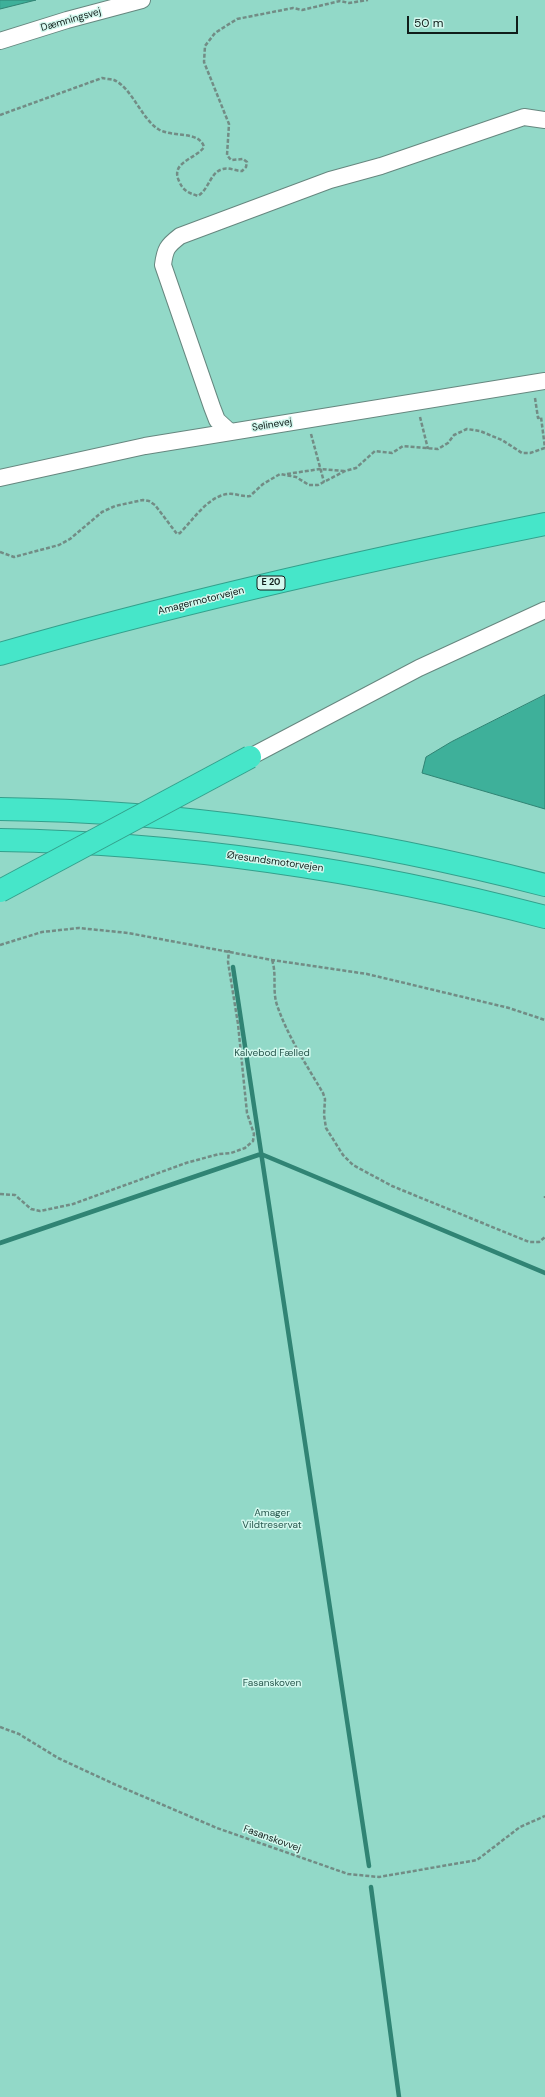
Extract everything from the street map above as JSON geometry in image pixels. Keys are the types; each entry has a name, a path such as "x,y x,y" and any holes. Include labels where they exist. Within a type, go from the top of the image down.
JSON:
{"highway":[{"name":"Amagermotorvejen","path":"0,654 264,585 393,555 545,524"},
{"path":"0,891 250,757"},
{"path":"0,809 158,817 293,833 423,856 545,885"},
{"name":"Øresundsmotorvejen","path":"0,840 98,844 165,849 300,865 433,890 545,917"}],"street":[{"name":"Dæmningsvej","path":"0,41 67,20 142,0"},
{"path":"230,432 217,420 163,265 165,253 169,245 180,236 330,180 380,166 524,117 545,120"},
{"name":"Selinevej","path":"0,478 145,446 545,381"},
{"path":"250,757 420,668 545,610"}],"path":[{"path":"0,116 102,78 115,80 124,89 148,121 158,129 170,134 197,137 202,141 204,147 200,153 184,160 178,168 177,178 181,188 188,193 198,196 206,191 211,178 218,171 224,168 242,171 246,167 247,162 243,159 231,160 227,155 229,124 204,62 205,46 215,33 237,19 294,8 302,10 340,1 349,3 368,0"},
{"path":"287,474 309,485 318,485 345,471 356,468 375,451 392,453 403,446 428,449 443,447 454,435 467,428 480,431 502,440 522,453 530,453 545,448 541,417 538,418 535,394"},
{"path":"419,416 428,449"},
{"path":"311,431 324,482"},
{"path":"0,552 14,557 60,545 70,540 102,512 115,506 142,500 148,500 155,505 177,534 180,533 204,507 220,496 229,493 250,496 271,478 280,474 320,469 345,471"},
{"path":"0,945 42,932 79,928 128,933 229,950 272,960 367,974 509,1008 545,1020"},
{"path":"0,1194 15,1195 32,1209 40,1211 73,1204 186,1163 219,1154 231,1153 245,1148 253,1141 254,1134 248,1113 238,1024 228,962 229,950"},
{"path":"272,960 275,969 273,984 277,1005 300,1054 323,1093 325,1100 324,1115 326,1128 343,1156 353,1165 392,1186 529,1242 539,1242 545,1237"},
{"name":"Fasanskovvej","path":"0,1727 19,1734 65,1761 218,1828 348,1874 379,1877 477,1860 520,1827 545,1816"}],"green space":[{"name":"Kalvebod Fælled","path":"0,0 1,8 36,0 545,0 545,2097 0,2097"}],"shaded area":[{"path":"0,0 36,0 0,9"},
{"path":"545,695 545,809 422,773 426,757 451,742"}],"waterway":[{"path":"233,967 369,1866"},
{"path":"0,1243 261,1154 545,1273"},
{"path":"371,1887 399,2097"}],"park label":[{"name":"Amager Vildtreservat","path":"272,1518"},
{"name":"Fasanskoven","path":"272,1683"}]}
